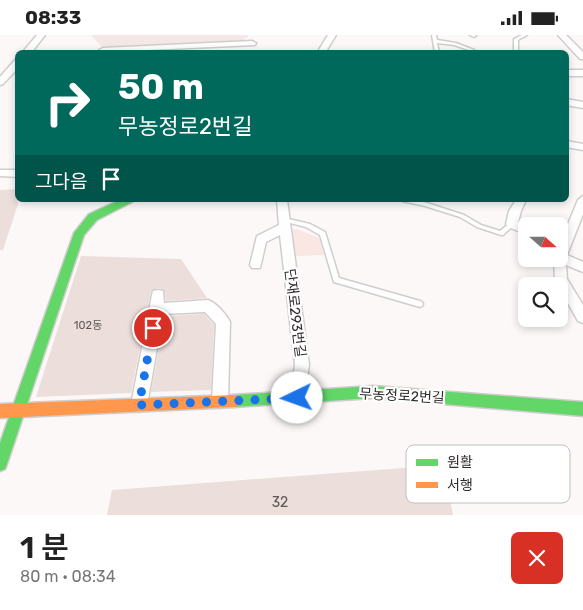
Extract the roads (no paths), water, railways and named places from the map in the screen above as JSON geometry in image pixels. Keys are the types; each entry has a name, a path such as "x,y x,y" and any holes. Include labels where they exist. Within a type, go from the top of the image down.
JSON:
{"street":[{"path":"28,50 41,35"},
{"path":"323,50 332,35"},
{"path":"562,35 583,57"},
{"path":"103,50 252,39"},
{"path":"0,82 15,65"},
{"path":"569,73 583,73"},
{"path":"569,103 583,105"},
{"path":"569,145 583,147"},
{"path":"0,173 15,174"},
{"path":"568,236 583,200"},
{"path":"0,464 17,410 80,233 93,217 125,202"},
{"name":"단재로293번길","path":"282,202 302,365 297,398"},
{"path":"518,227 512,224 515,211 521,202"},
{"path":"256,265 260,239 284,224"},
{"path":"568,261 583,267"},
{"path":"560,267 561,279 583,317"},
{"path":"139,405 157,302 208,306 223,322 220,401"},
{"name":"무농정로2번길","path":"0,411 297,398 374,392 583,409"}],"lane":[{"path":"434,35 436,50"},
{"path":"516,50 516,39 525,35"},
{"path":"435,41 455,44 472,50"},
{"path":"415,202 462,216 479,227 502,233 512,224"},
{"path":"284,224 308,225 323,233 336,280 420,304"}]}
